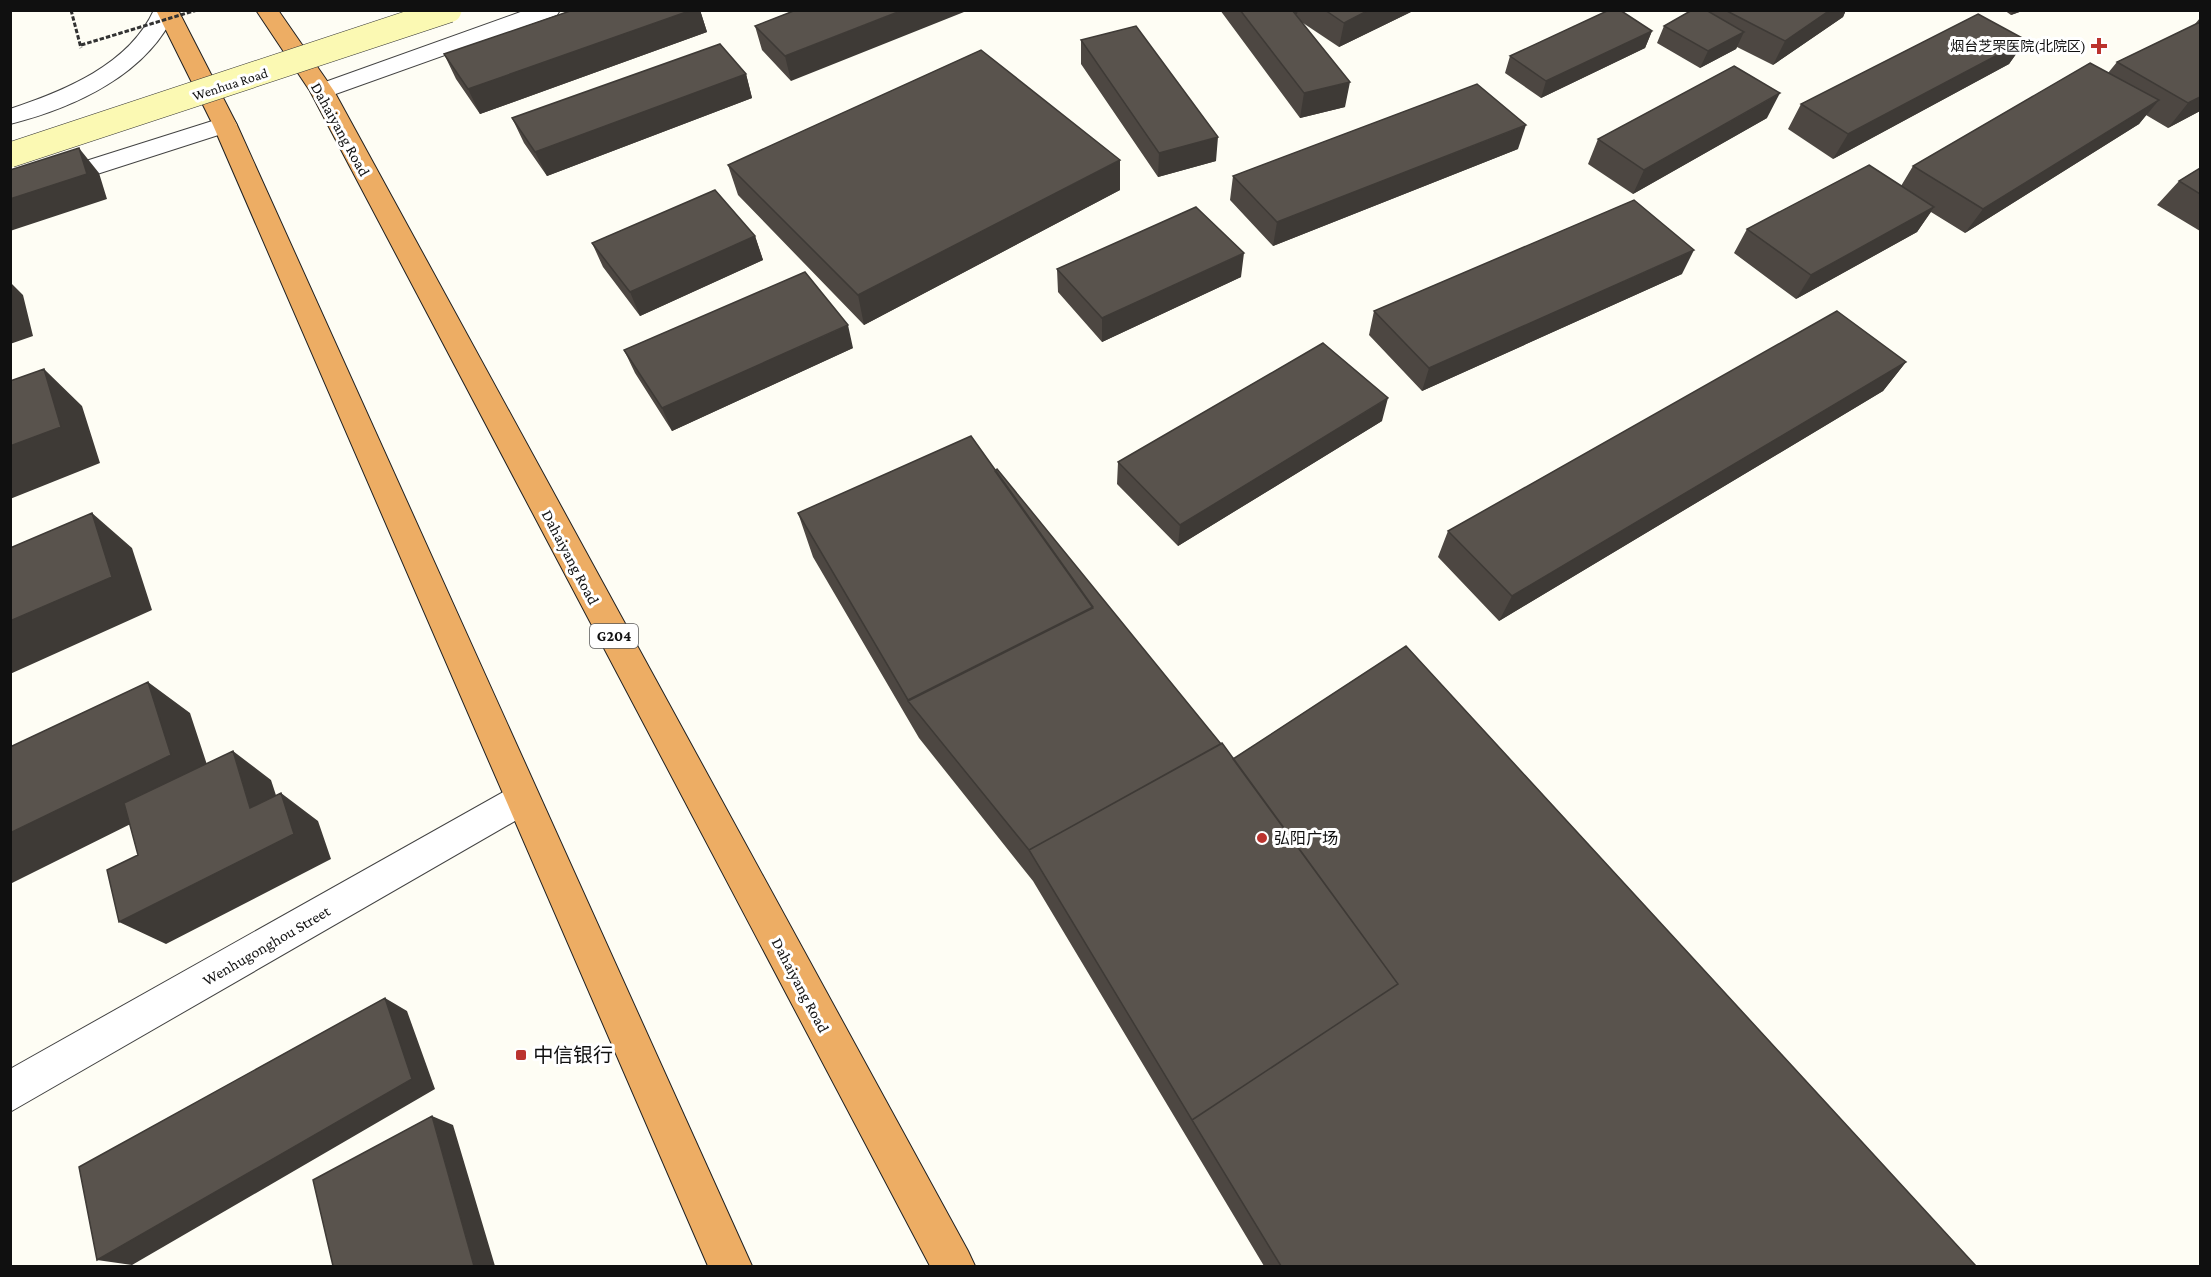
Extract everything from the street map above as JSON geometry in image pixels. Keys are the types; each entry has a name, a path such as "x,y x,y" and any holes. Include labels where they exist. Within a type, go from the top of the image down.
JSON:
{"highway":[{"path":"166,10 225,125 730,1266"},
{"name":"Dahaiyang Road","path":"267,10 322,91 952,1266"}],"main road":[{"name":"Wenhua Road","path":"10,155 449,10"}],"street":[{"path":"10,117 66,96 130,58 161,26 166,10"},
{"path":"322,91 549,10"},
{"path":"10,194 225,125"},
{"name":"Wenhugonghou Street","path":"10,1092 521,798"}],"path":[{"path":"81,45 197,10"}],"building":[{"path":"573,10 692,10 468,89 444,54"},
{"path":"796,10 903,10 785,56 755,26"},
{"path":"1240,10 1292,10 1350,82 1304,93"},
{"path":"1325,10 1369,10 1344,23"},
{"path":"1609,10 1620,10 1652,31 1546,81 1510,56"},
{"path":"1692,10 1706,10 1744,32 1708,51 1664,26"},
{"path":"1725,10 1830,10 1785,41"},
{"path":"1978,14 2026,40 1848,134 1801,104"},
{"path":"2200,22 2200,97 2188,103 2117,62"},
{"path":"1136,26 1218,137 1159,153 1081,40"},
{"path":"720,44 746,74 535,152 512,118"},
{"path":"981,50 1120,160 858,295 728,165"},
{"path":"2090,63 2159,100 1983,209 1913,166"},
{"path":"1734,66 1780,93 1644,170 1598,139"},
{"path":"1477,84 1526,125 1277,222 1233,176"},
{"path":"79,148 87,174 10,199 10,170"},
{"path":"1869,165 1934,207 1811,275 1747,229"},
{"path":"2200,168 2200,194 2179,181"},
{"path":"715,190 755,236 630,292 592,243"},
{"path":"1634,200 1694,250 1429,368 1374,311"},
{"path":"1196,207 1244,253 1102,318 1057,269"},
{"path":"805,272 848,325 662,408 624,350"},
{"path":"1837,311 1906,362 1512,596 1448,531"},
{"path":"1323,343 1388,398 1180,525 1118,462"},
{"path":"44,369 61,427 10,446 10,381"},
{"path":"971,436 1093,607 908,700 798,513"},
{"path":"997,469 1221,744 1029,850 908,701 1093,608 995,471"},
{"path":"92,513 112,577 10,621 10,548"},
{"path":"1406,646 1976,1266 1281,1266 1192,1120 1398,984 1233,759"},
{"path":"148,682 171,755 10,833 10,747"},
{"path":"1222,743 1398,984 1192,1120 1029,850"},
{"path":"233,751 250,808 281,793 294,834 119,922 107,870 138,855 124,803"},
{"path":"385,998 412,1079 97,1260 79,1167"},
{"path":"432,1116 474,1266 333,1266 313,1180"}],"place":[{"name":"烟台芝罘医院(北院区)","path":"2099,46"},
{"name":"弘阳广场","path":"1262,838"},
{"name":"中信银行","path":"521,1055"}]}
